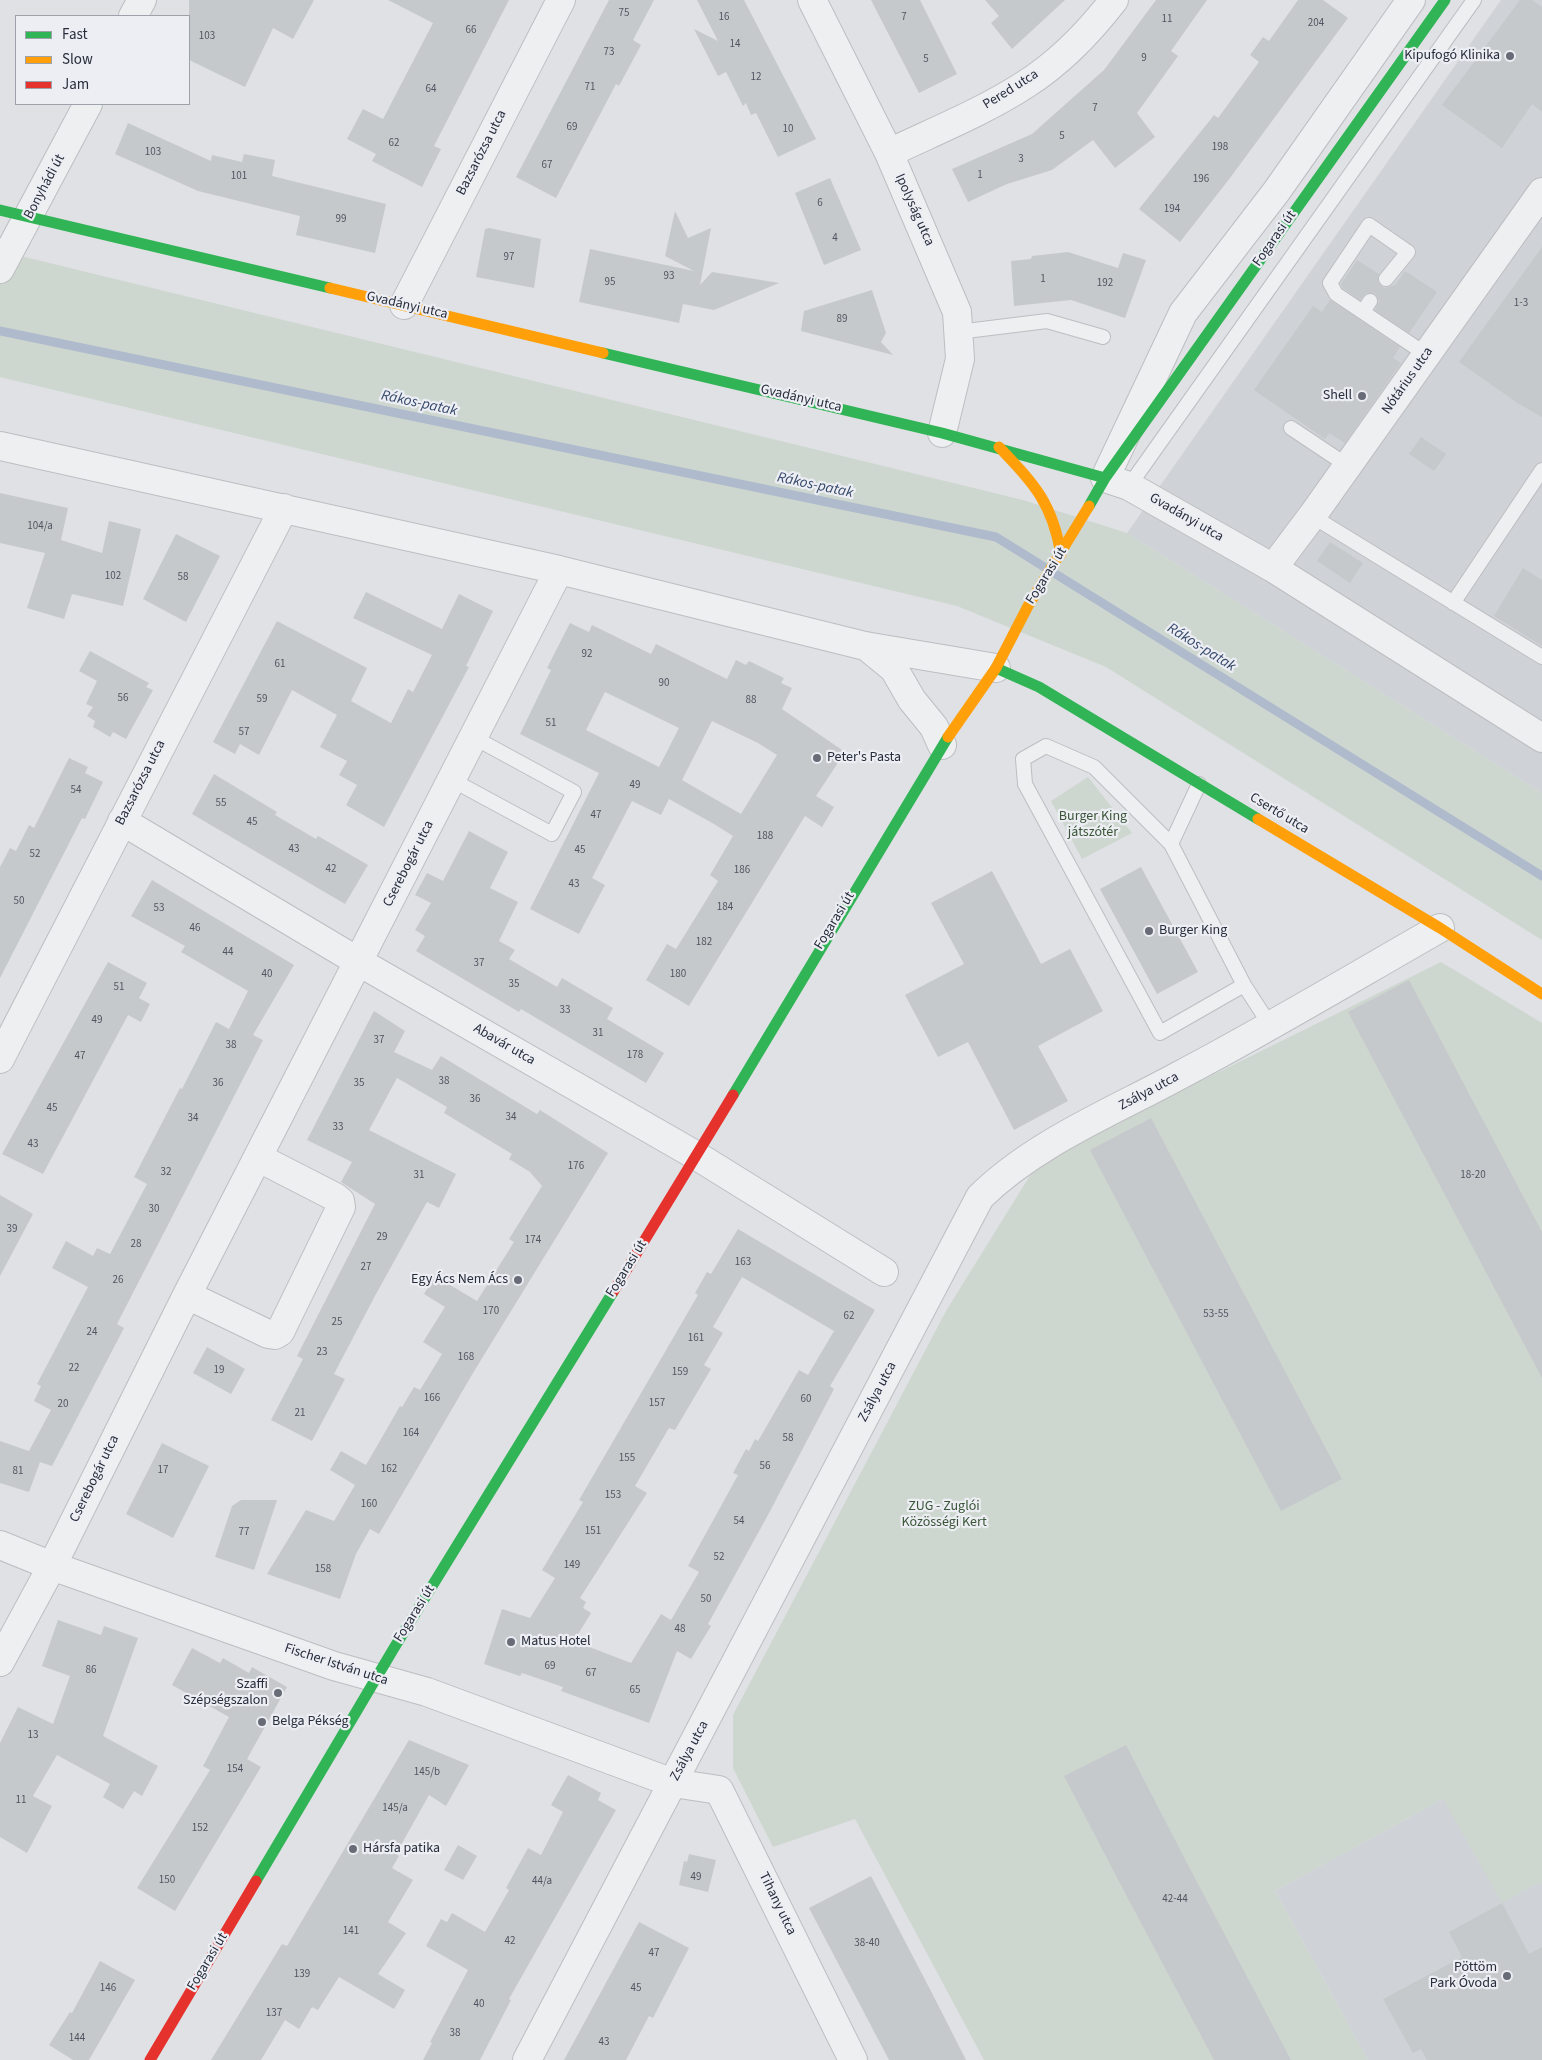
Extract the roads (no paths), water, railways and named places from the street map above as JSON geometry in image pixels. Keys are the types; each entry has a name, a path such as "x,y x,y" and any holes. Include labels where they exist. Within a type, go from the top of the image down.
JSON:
{"main road":[{"name":"Fogarasi út","path":"150,2060 377,1678 697,1156 942,745 996,668 1028,606 1062,554 1117,482 1445,0"},
{"name":"Gvadányi utca","path":"0,210 942,433 999,447 1117,482"},
{"path":"999,447 1038,488 1050,506 1057,527 1062,554"},
{"name":"Csertő utca","path":"996,668 1039,687 1440,928 1542,994"}],"street":[{"path":"134,15 142,0"},
{"name":"Bazsarózsa utca","path":"404,305 561,0"},
{"name":"Ipolyság utca","path":"812,0 889,153 957,312 960,359 942,433"},
{"name":"Pered utca","path":"889,153 987,107 1027,84 1095,24 1114,0"},
{"name":"Fogarasi út","path":"1117,482 1183,313 1276,192 1410,0"},
{"name":"Bonyhádi út","path":"0,269 30,217 87,105"},
{"name":"Nótárius utca","path":"1273,568 1348,466 1542,192"},
{"path":"0,446 559,570 865,646 996,668"},
{"name":"Gvadányi utca","path":"1117,482 1273,568 1542,738"},
{"name":"Bazsarózsa utca","path":"0,1059 284,508"},
{"name":"Cserebogár utca","path":"0,1662 52,1566 187,1295 259,1158 559,570"},
{"path":"865,646 894,669 912,700 934,728 942,745"},
{"name":"Abavár utca","path":"122,821 359,962 697,1156 884,1272"},
{"name":"Zsálya utca","path":"528,2060 980,1197 1002,1175 1036,1152 1270,1025 1440,928"},
{"path":"187,1295 268,1334 276,1335 280,1332 341,1207 340,1201 335,1197 259,1158"},
{"name":"Fischer István utca","path":"0,1545 52,1566 334,1666 461,1704 673,1783"},
{"name":"Tihany utca","path":"673,1783 719,1790 853,2060"}],"lane":[{"path":"1117,482 1474,0"},
{"path":"1386,279 1408,252 1369,225 1330,283 1336,294 1366,306 1427,355"},
{"path":"958,332 1047,320 1103,337"},
{"path":"1291,428 1348,466"},
{"path":"1453,603 1542,470"},
{"path":"1312,516 1542,657"},
{"path":"452,780 552,834 574,792 473,738"},
{"path":"1244,984 1160,1033 1025,784 1023,759 1046,746 1094,767 1171,844 1244,984 1270,1025"},
{"path":"1171,844 1199,784"}],"waterway":[{"name":"Rákos-patak","path":"0,331 996,537 1542,876"}],"place":[{"name":"Kipufogó Klinika","path":"1510,56"},
{"name":"Shell","path":"1362,396"},
{"name":"Peter's Pasta","path":"817,758"},
{"name":"Burger King","path":"1149,931"},
{"name":"Egy Ács Nem Ács","path":"518,1280"},
{"name":"Matus Hotel","path":"511,1642"},
{"name":"Szaffi Szépségszalon","path":"278,1693"},
{"name":"Belga Pékség","path":"262,1722"},
{"name":"Hársfa patika","path":"353,1849"},
{"name":"Pöttöm Park Óvoda","path":"1507,1976"}],"park label":[{"name":"Burger King játszótér","path":"1093,826"},
{"name":"ZUG - Zuglói Közösségi Kert","path":"944,1515"}]}
